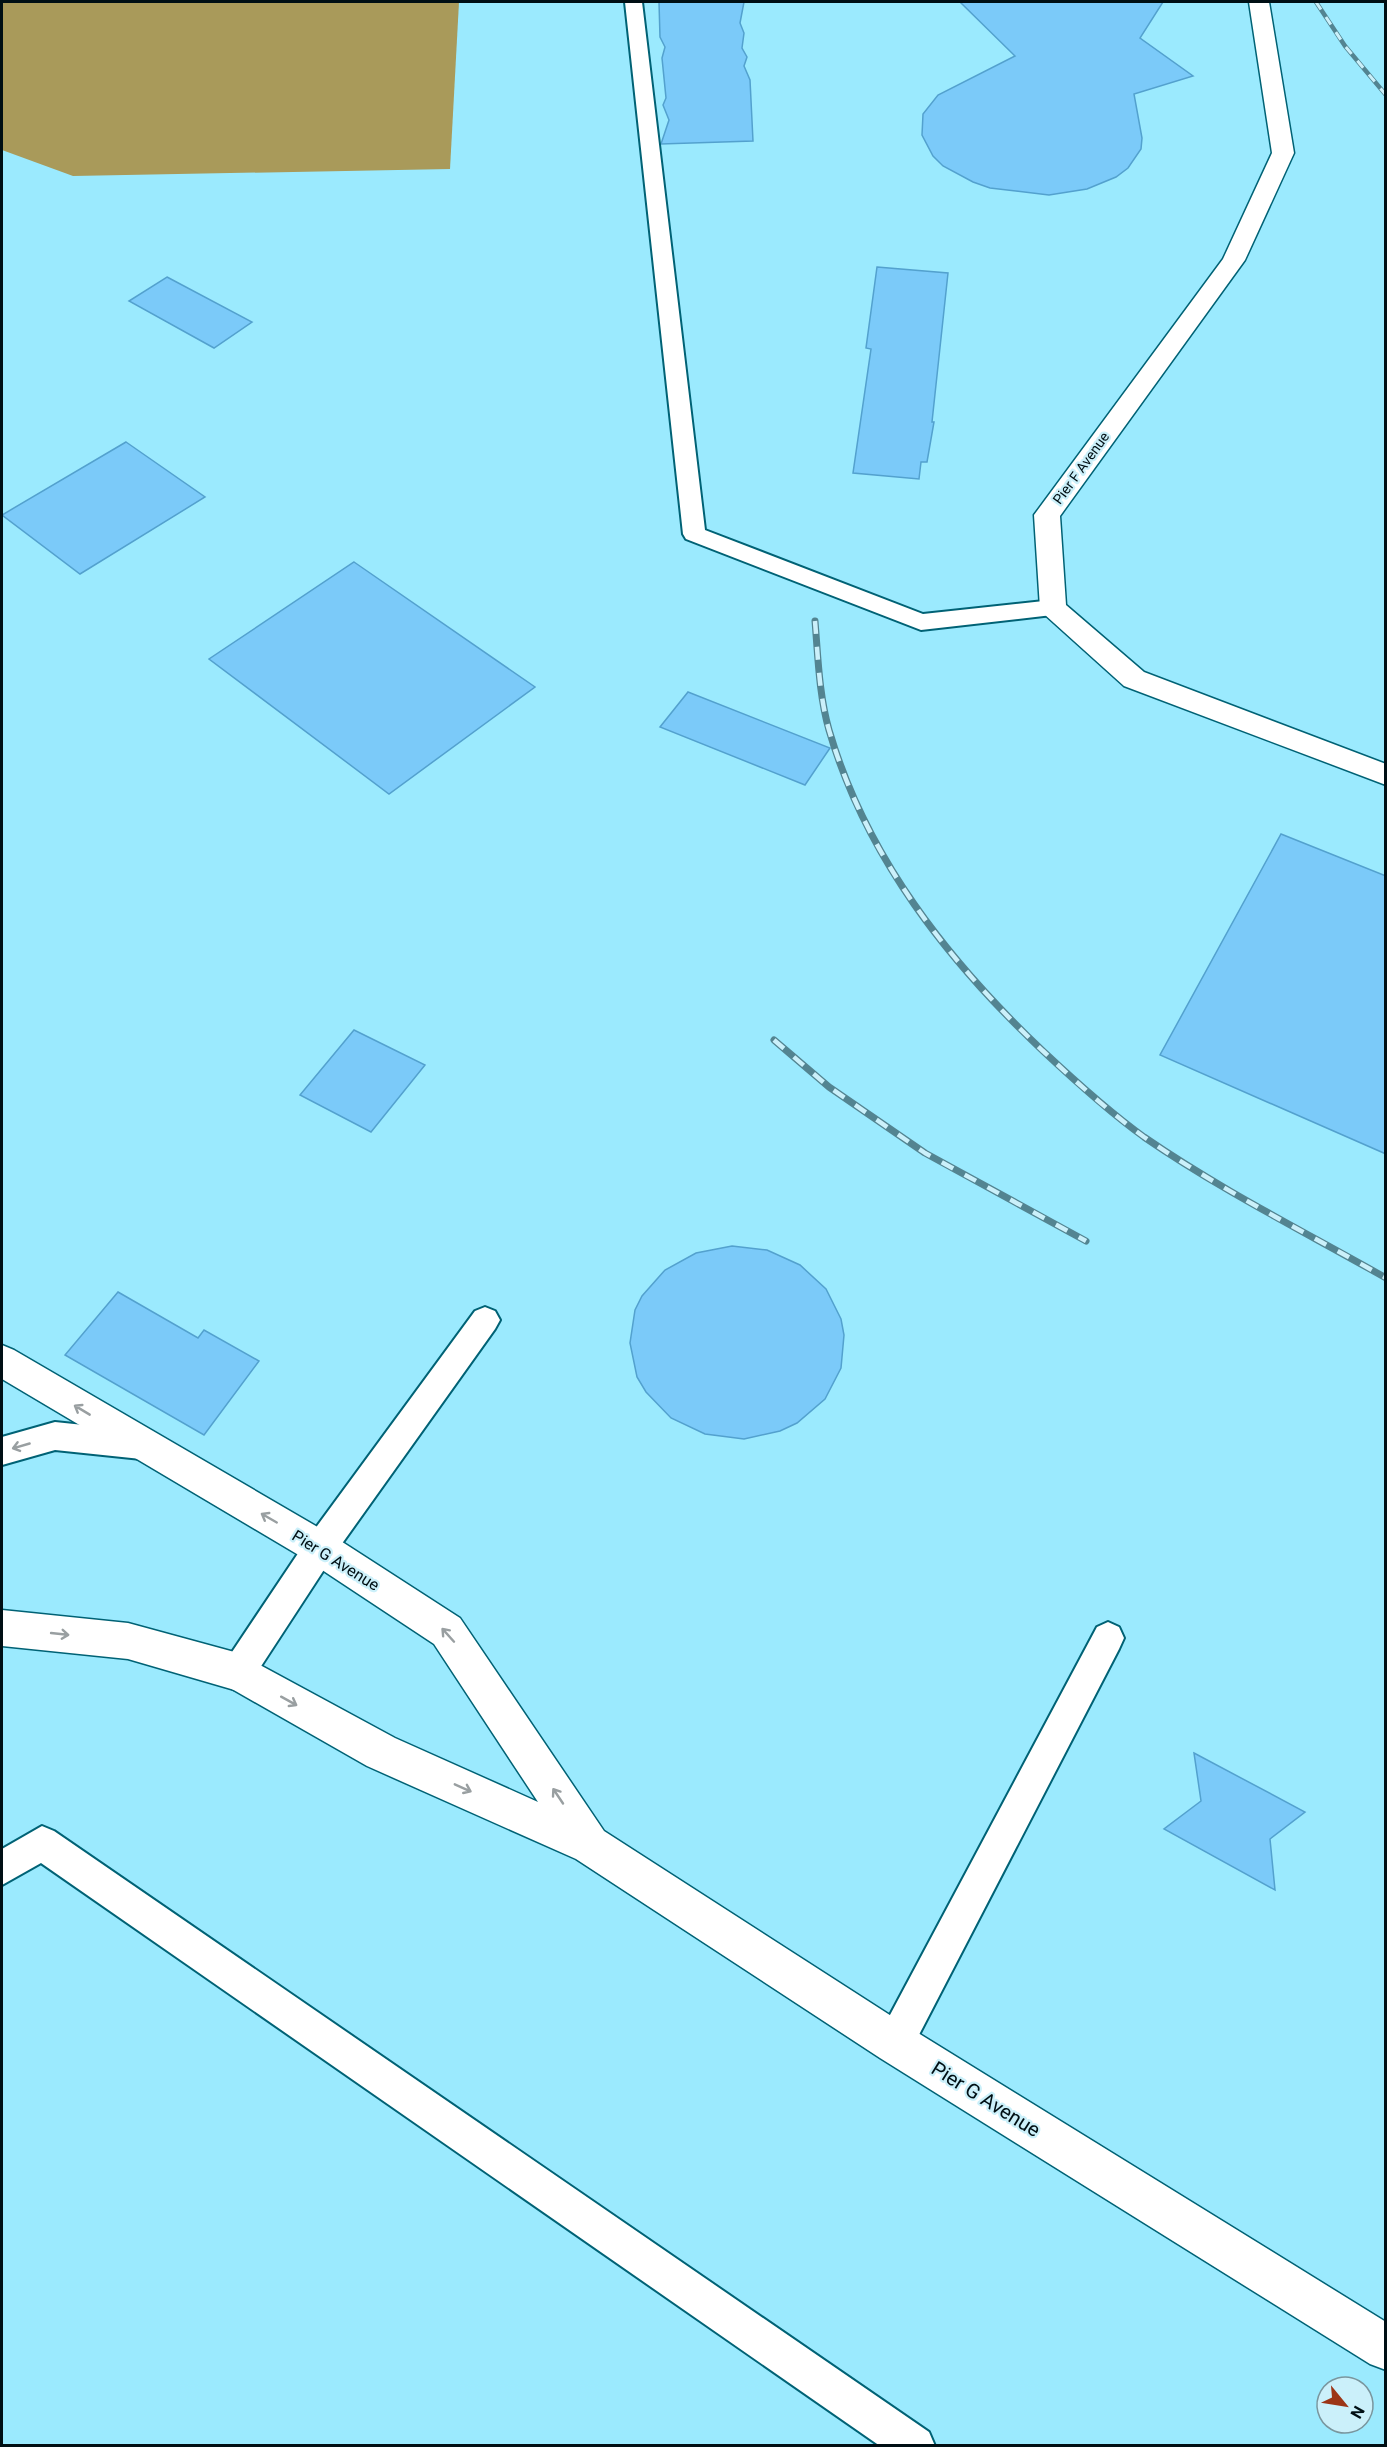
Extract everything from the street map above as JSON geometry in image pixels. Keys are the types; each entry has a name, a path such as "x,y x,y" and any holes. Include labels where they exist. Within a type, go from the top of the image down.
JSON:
{"main road":[{"name":"Pier F Avenue","path":"1053,608 1047,515 1234,260 1283,153 1259,2"},
{"path":"1053,608 1134,679 1386,775"},
{"name":"Pier G Avenue","path":"2,1361 141,1445 320,1548 447,1631 590,1845"},
{"name":"Pier G Avenue","path":"2,1628 128,1641 238,1672 381,1752 590,1845 895,2043 1386,2348"}],"lane":[{"path":"633,2 694,534 921,622 1053,608"},
{"path":"238,1672 320,1548 485,1320"},
{"path":"2,1451 55,1436 141,1445"},
{"path":"895,2043 1108,1638"},
{"path":"2,1868 42,1843 915,2445"}],"shaded area":[{"path":"2,2 459,2 450,169 73,176 2,150"}],"building":[{"path":"659,2 744,2 740,23 744,33 742,48 747,57 744,66 750,80 753,141 661,144 669,120 663,105 666,98 662,58 665,47 660,37"},
{"path":"960,2 1163,2 1140,38 1193,76 1134,94 1142,138 1141,149 1128,168 1116,177 1087,189 1049,195 990,188 943,166 933,156 922,135 923,114 938,95 1015,56"},
{"path":"877,267 948,273 932,422 934,422 927,462 921,462 919,479 853,473 871,349 866,348"},
{"path":"167,277 252,322 214,348 129,301"},
{"path":"126,442 205,497 80,574 2,515"},
{"path":"354,562 535,687 389,794 209,659"},
{"path":"688,692 830,748 805,785 660,727"},
{"path":"1281,834 1386,876 1386,1154 1160,1055"},
{"path":"354,1030 425,1065 371,1132 300,1095"},
{"path":"732,1246 767,1250 800,1265 826,1289 841,1319 844,1335 841,1368 825,1399 797,1423 780,1431 744,1439 705,1434 671,1418 646,1392 637,1377 630,1343 635,1310 642,1296 665,1270 696,1253"},
{"path":"118,1292 198,1338 204,1330 259,1361 204,1435 65,1355"},
{"path":"1194,1753 1305,1812 1270,1839 1275,1890 1164,1829 1201,1801"}],"railway":[{"path":"1316,2 1345,46 1386,95"},
{"path":"815,621 823,703 829,730 845,777 888,864 914,904 975,981 1008,1017 1055,1062 1144,1137 1233,1193 1386,1278"},
{"path":"774,1040 829,1087 925,1153 1086,1241"}]}
